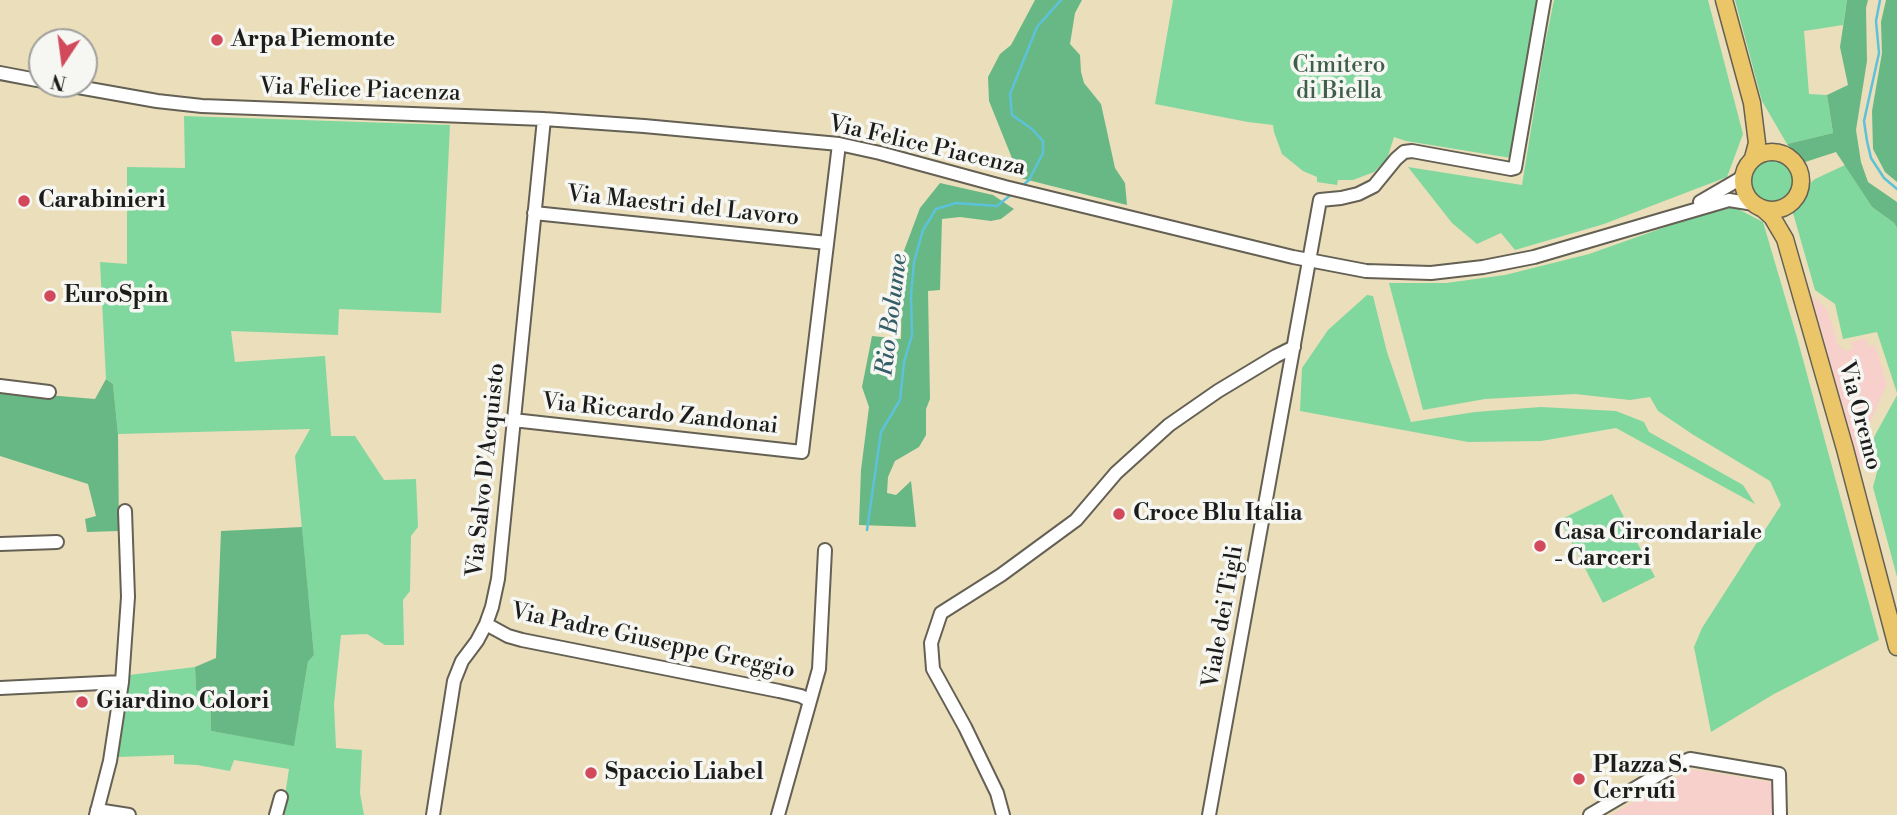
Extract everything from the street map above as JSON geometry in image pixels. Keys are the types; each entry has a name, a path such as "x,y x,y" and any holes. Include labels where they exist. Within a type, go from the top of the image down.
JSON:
{"main road":[{"path":"1724,0 1752,103 1757,143 1754,158"},
{"path":"1752,103 1777,152"},
{"path":"1777,152 1793,160 1801,176 1799,192 1787,205 1771,210 1758,206 1745,192 1743,177 1748,163 1754,158 1761,154 1777,152"},
{"name":"Via Oremo","path":"1785,239 1787,205"},
{"name":"Via Oremo","path":"1758,206 1772,217 1785,239 1897,647"}],"street":[{"name":"Viale dei Tigli","path":"1209,815 1320,200 1358,194 1374,186 1404,152 1412,151 1516,168 1544,0"},
{"path":"0,73 28,78"},
{"name":"Via Felice Piacenza","path":"98,90 189,105 544,119 839,145 1309,261 1366,271 1431,273 1483,267 1534,257 1729,200 1758,206"},
{"name":"Via Salvo D'Acquisto","path":"433,815 454,681 461,662 486,624 498,579 544,119"},
{"path":"827,243 839,145"},
{"name":"Via Felice Piacenza","path":"1685,212 1743,177"},
{"name":"Via Maestri del Lavoro","path":"534,213 827,243"},
{"name":"Via Riccardo Zandonai","path":"513,420 802,452 827,243"},
{"path":"1003,815 997,793 933,668 931,643 941,613 1001,575 1076,520 1116,472 1169,425 1218,391 1294,347"},
{"path":"0,386 49,392"},
{"path":"124,511 128,597 122,682 110,761 96,812 130,815"},
{"path":"0,544 57,542"},
{"path":"778,815 819,668 825,550"},
{"name":"Via Padre Giuseppe Greggio","path":"486,624 522,640 779,691 810,701"},
{"path":"0,688 122,682"},
{"path":"1590,815 1689,759 1779,775 1780,815"},
{"path":"276,815 281,797"}],"shaded area":[{"path":"1812,296 1827,309 1838,345 1846,351 1853,349 1851,342 1866,338 1869,346 1875,345 1887,384 1862,436 1869,460 1856,469 1808,300"},
{"path":"1691,769 1772,782 1773,815 1611,815"}],"green space":[{"path":"1035,0 1082,0 1075,13 1070,44 1080,55 1084,83 1101,104 1115,168 1125,183 1127,205 1020,178 989,101 988,77 1000,54 1011,45"},
{"name":"Cimitero di Biella","path":"1173,0 1538,0 1511,158 1394,137 1387,159 1374,172 1353,180 1338,180 1337,185 1317,182 1317,177 1303,171 1282,154 1273,125 1155,104"},
{"path":"1554,0 1708,0 1743,134 1727,177 1604,224 1515,250 1501,233 1477,244 1452,223 1408,167 1522,185"},
{"path":"1735,0 1847,0 1843,25 1804,31 1809,94 1827,95 1833,133 1787,144 1762,101"},
{"path":"1847,0 1868,0 1867,61 1856,130 1861,162 1868,182 1897,202 1897,228 1872,207 1836,152 1802,163 1787,144 1833,133 1827,95 1848,85 1840,47"},
{"path":"1886,0 1897,0 1897,182 1885,172 1873,149 1872,111 1882,53 1881,22"},
{"path":"184,116 450,125 441,313 339,309 338,335 231,331 235,362 325,356 331,436 355,436 384,480 416,479 418,527 411,536 410,591 403,600 404,645 385,645 367,634 341,635 334,704 336,748 362,750 360,793 364,815 282,815 289,769 234,760 230,771 174,764 174,755 118,757 129,675 195,667 196,690 210,698 211,731 294,745 308,662 314,655 295,456 310,429 118,434 113,384 106,379 100,262 127,264 127,167 185,168"},
{"path":"1772,157 1789,164 1796,181 1789,198 1772,205 1755,198 1748,181 1755,164"},
{"path":"1845,165 1872,207 1897,228 1897,393 1877,332 1843,339 1835,304 1815,290 1793,213 1807,186 1815,179"},
{"path":"940,183 993,195 1014,209 1001,219 991,221 960,217 942,219 940,290 928,291 930,399 926,409 926,435 919,447 895,461 888,477 887,493 896,495 911,481 916,527 859,525 861,470 869,407 862,387 872,336 901,339 902,256 920,208"},
{"path":"1734,207 1763,222 1879,640 1774,694 1711,732 1694,647 1702,628 1781,505 1770,481 1658,411 1650,397 1630,400 1575,394 1485,399 1423,410 1389,283 1446,283 1505,275 1589,254 1685,220"},
{"path":"1367,295 1373,296 1387,352 1411,422 1475,412 1541,407 1616,411 1644,422 1649,432 1743,485 1755,504 1616,428 1541,441 1468,442 1300,411 1302,368 1328,330"},
{"path":"106,379 113,384 118,434 119,531 87,532 85,519 96,516 88,484 0,456 0,391 95,399"},
{"path":"1897,395 1897,577 1873,487 1879,464 1873,439"},
{"path":"1612,494 1655,577 1603,603 1560,520"},
{"path":"302,527 314,655 308,662 294,746 211,731 210,698 196,690 195,667 216,658 221,531"}],"waterway":[{"name":"Rio Bolume","path":"1021,187 1029,180 1043,153 1043,141 1032,129 1012,115 1010,94 1037,27 1061,0"},
{"path":"1880,0 1876,21 1879,53 1864,121 1871,158 1884,178 1897,189"},
{"name":"Rio Bolume","path":"867,530 881,432 900,400 904,362 912,335 914,262 923,230 936,209 956,203 997,206 1013,193"}],"place":[{"name":"Arpa Piemonte","path":"217,40"},
{"name":"Carabinieri","path":"24,201"},
{"name":"EuroSpin","path":"50,296"},
{"name":"Croce Blu Italia","path":"1119,514"},
{"name":"Casa Circondariale - Carceri","path":"1540,546"},
{"name":"Giardino Colori","path":"82,702"},
{"name":"Spaccio Liabel","path":"591,773"},
{"name":"PIazza S. Cerruti","path":"1579,779"}]}
